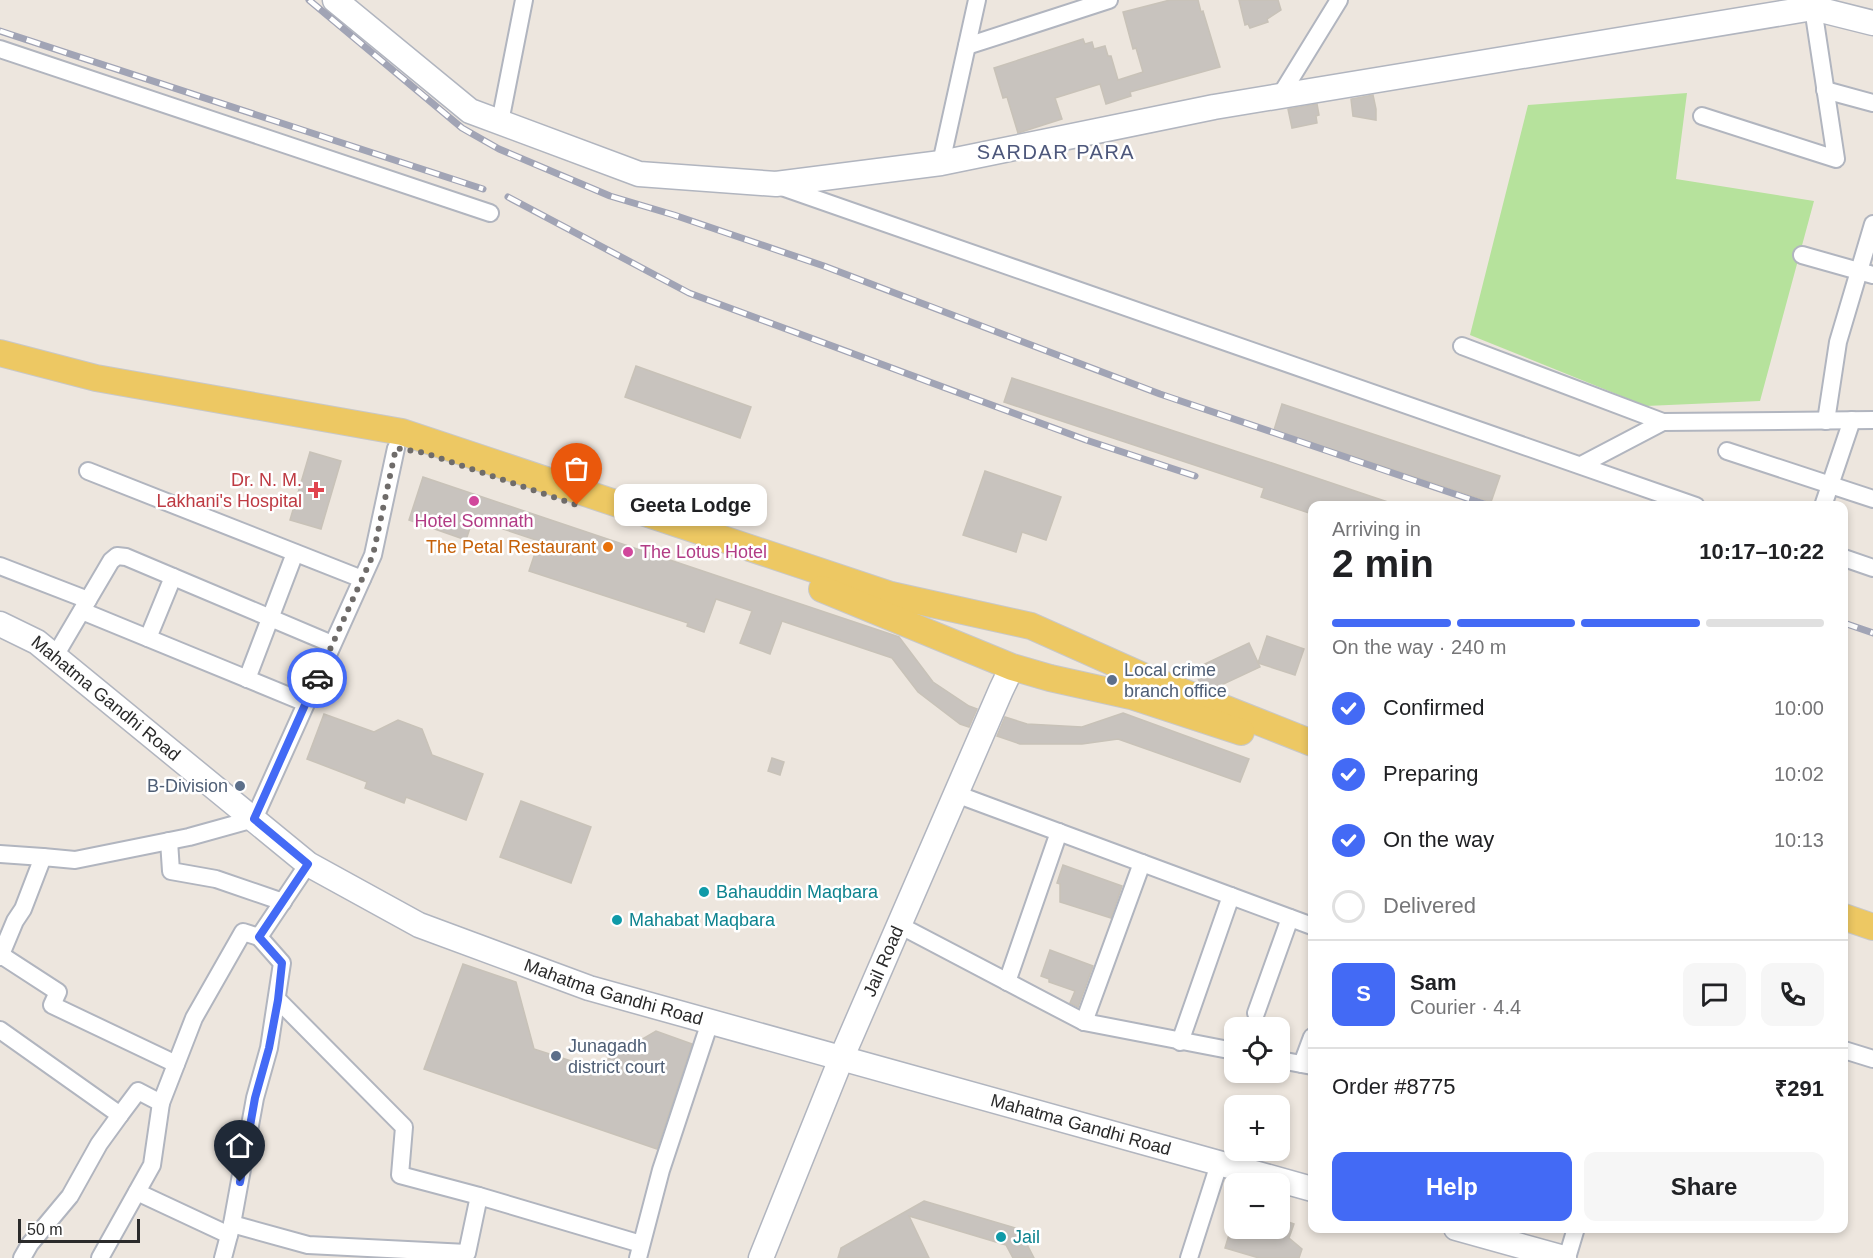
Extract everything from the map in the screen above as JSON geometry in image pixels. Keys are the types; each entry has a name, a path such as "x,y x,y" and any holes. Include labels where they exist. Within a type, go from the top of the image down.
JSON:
{"main road":[{"path":"0,352 96,378 402,432 891,595 1031,626 1143,676 1308,741"},
{"path":"0,366 77,390 164,408 425,453 825,590 1012,667 1131,696 1308,754"},
{"path":"950,640 961,610"},
{"path":"1050,678 1063,640"},
{"path":"1848,918 1873,927"},
{"path":"1848,936 1873,944"}],"street":[{"path":"335,0 470,111 639,174 776,184 940,163 1214,107 1813,4 1873,23"},
{"path":"500,122 524,0"},
{"path":"940,163 977,0"},
{"path":"967,46 1089,3 1109,0"},
{"path":"1280,96 1339,0"},
{"path":"1702,116 1836,159 1813,4"},
{"path":"0,49 490,213"},
{"path":"1825,90 1873,103"},
{"path":"776,184 1681,501"},
{"path":"1826,421 1838,342 1867,273 1873,228"},
{"path":"1802,255 1867,273"},
{"path":"1462,346 1663,422 1873,420"},
{"path":"1825,501 1852,420"},
{"path":"1581,465 1663,422"},
{"path":"0,854 75,860 189,837 254,819 373,555 396,448"},
{"path":"1727,451 1873,498"},
{"path":"88,471 362,579"},
{"path":"247,679 295,553"},
{"path":"56,656 111,561 117,556 126,557 332,644"},
{"path":"1848,559 1873,568"},
{"path":"0,566 85,605 148,638 306,703"},
{"path":"148,638 173,577"},
{"name":"Mahatma Gandhi Road","path":"0,624 37,642 56,656 308,864 419,925 589,988 1308,1189"},
{"name":"Jail Road","path":"761,1258 841,1059 1000,690 1012,667"},
{"path":"956,794 1308,925"},
{"path":"1007,982 1059,832"},
{"path":"169,841 171,871 216,879 283,902"},
{"path":"43,857 23,909 15,921 0,956 58,992 51,1005 176,1064"},
{"path":"1084,1022 1142,863"},
{"path":"259,937 308,864"},
{"path":"1180,1041 1231,896"},
{"path":"1256,1013 1290,918"},
{"path":"899,925 1084,1022 1224,1050"},
{"path":"100,1258 152,1165 161,1103 194,1018 243,932 259,937 282,963 269,1048 255,1098 231,1230 223,1258"},
{"path":"278,1000 404,1127 400,1175 479,1196 639,1251 661,1170 710,1022"},
{"path":"0,1030 120,1115"},
{"path":"1848,1051 1873,1059"},
{"path":"1290,1062 1307,1065"},
{"path":"22,1258 30,1244 70,1196 99,1144 138,1092 161,1103"},
{"path":"1189,1258 1219,1164"},
{"path":"137,1192 231,1230 308,1245 467,1253 479,1196"},
{"path":"1474,1233 1566,1258 1574,1233"}],"green space":[{"path":"1687,93 1676,179 1814,201 1760,401 1646,406 1470,335 1528,105"}],"building":[{"path":"1170,0 1198,0 1220,67 1130,92 1131,96 1106,104 1100,84 1055,98 1062,119 1018,133 1007,97 1003,98 994,68 1083,39 1085,44 1092,42 1094,49 1105,46 1108,56 1111,56 1118,80 1143,72 1136,48 1133,49 1123,12"},
{"path":"1239,0 1278,0 1281,10 1267,19 1268,22 1250,28 1248,24 1245,25"},
{"path":"1373,95 1376,120 1353,116 1351,99"},
{"path":"1317,104 1319,115 1316,116 1317,123 1292,128 1288,109"},
{"path":"636,366 751,407 740,438 625,397"},
{"path":"1012,378 1385,501 1308,501 1308,513 1261,497 1264,488 1004,402"},
{"path":"1282,404 1500,476 1491,501 1488,501 1274,430"},
{"path":"310,452 341,461 321,529 290,520"},
{"path":"985,471 1061,497 1046,540 1022,532 1016,552 963,535"},
{"path":"423,477 899,637 933,682 977,709 969,727 960,724 918,692 892,658 782,621 770,654 740,643 752,611 716,599 704,632 687,626 688,623 529,571 539,541 473,519 466,540 409,520"},
{"path":"1267,636 1304,649 1295,675 1258,663"},
{"path":"1249,643 1260,667 1215,688 1200,683 1194,669"},
{"path":"1123,713 1249,759 1240,782 1118,739 1082,744 1020,744 997,736 1005,717 1027,724 1082,727"},
{"path":"324,714 374,732 398,720 422,729 432,755 483,774 466,820 406,797 404,803 365,788 367,782 307,759"},
{"path":"772,758 784,762 780,775 768,771"},
{"path":"521,801 591,827 571,883 500,857"},
{"path":"1063,865 1122,886 1111,918 1060,902 1060,884 1057,883"},
{"path":"1050,950 1093,966 1078,1007 1070,1003 1075,991 1049,982 1049,979 1041,976"},
{"path":"463,964 516,982 534,1049 593,1068 656,1031 692,1044 657,1149 424,1069"},
{"name":"Jail","path":"924,1201 1019,1229 1034,1258 1013,1258 1006,1245 909,1216 929,1258 838,1258 841,1248"},
{"path":"1290,1223 1294,1224 1290,1235"},
{"path":"1228,1239 1290,1239 1302,1249 1299,1258 1259,1258 1225,1248"}],"railway":[{"path":"309,0 462,128 499,149 610,196 674,215 824,266 1160,394 1475,501"},
{"path":"0,31 483,189"},
{"path":"508,197 689,293 1086,440 1195,476"},
{"path":"1848,624 1873,633"}],"way so far":[{"path":"317,678 373,555 396,448 425,453 577,505"}],"place":[{"name":"Dr. N. M. Lakhani's Hospital","path":"316,490"},
{"name":"Hotel Somnath","path":"474,501"},
{"name":"Geeta Lodge","path":"577,505"},
{"name":"The Petal Restaurant","path":"608,547"},
{"name":"The Lotus Hotel","path":"628,552"},
{"name":"Local crime branch office","path":"1112,680"},
{"name":"B-Division","path":"240,786"},
{"name":"Bahauddin Maqbara","path":"704,892"},
{"name":"Mahabat Maqbara","path":"617,920"},
{"name":"Junagadh district court","path":"556,1056"},
{"name":"Jail","path":"1001,1237"}],"district":[{"name":"SARDAR PARA","path":"1056,152"}],"route":[{"path":"240,1182 255,1098 269,1048 282,963 259,937 308,864 254,819 317,678"}]}
